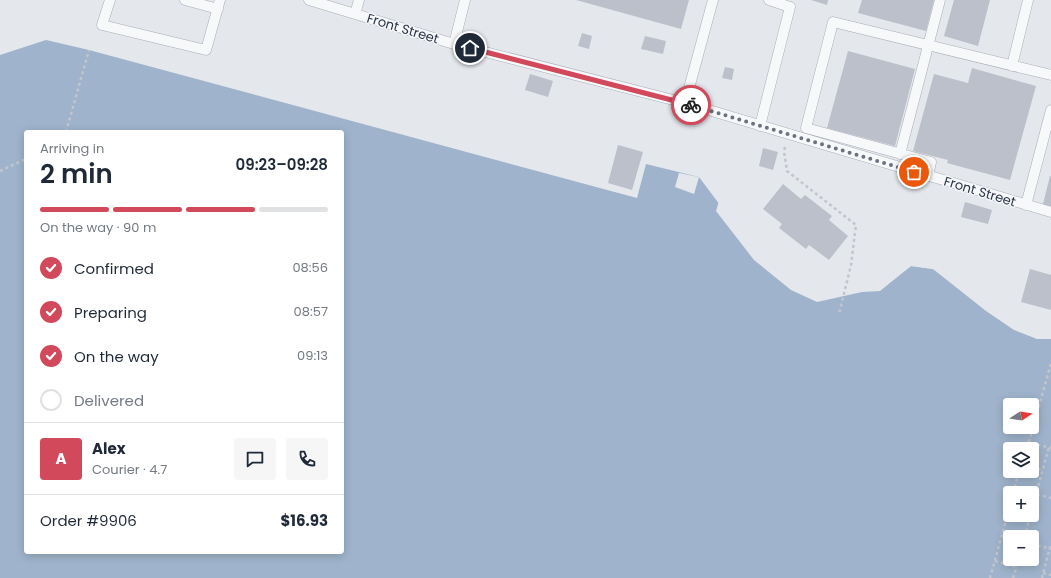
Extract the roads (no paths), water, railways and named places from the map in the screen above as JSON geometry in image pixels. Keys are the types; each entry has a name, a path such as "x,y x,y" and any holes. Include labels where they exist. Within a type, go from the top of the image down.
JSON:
{"lane":[{"path":"110,0 102,25 206,50 219,4 185,0"},
{"name":"Front Street","path":"309,0 454,44 685,103 1051,212"},
{"path":"355,14 359,0"},
{"path":"454,44 465,0"},
{"path":"685,103 713,0"},
{"path":"760,126 790,7 768,0"},
{"path":"900,154 940,0"},
{"path":"1012,66 1028,0"},
{"path":"928,176 931,162 806,128 833,22 1051,75"},
{"path":"1026,205 1051,110"}],"water":[{"path":"46,40 89,50 637,198 646,164 699,177 726,213 814,289 876,291 911,266 933,269 999,309 1051,326 1051,578 0,578 0,55"}]}
